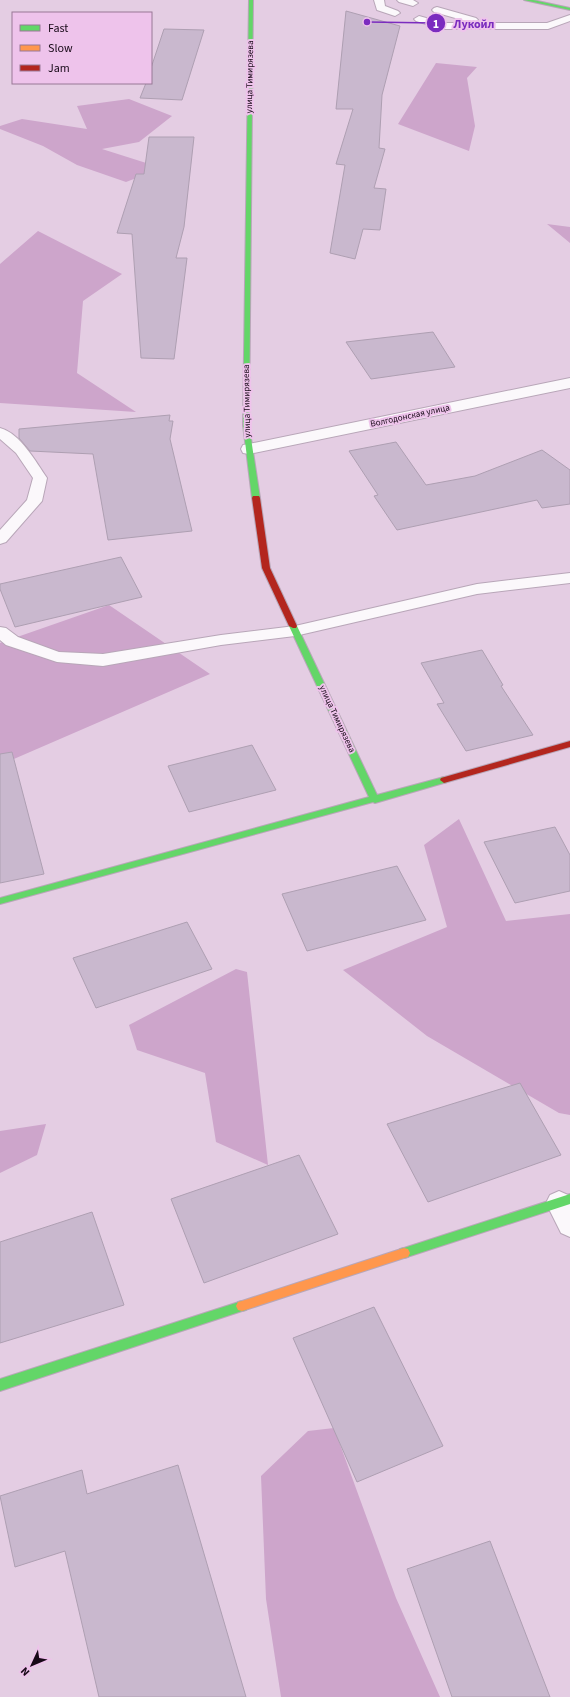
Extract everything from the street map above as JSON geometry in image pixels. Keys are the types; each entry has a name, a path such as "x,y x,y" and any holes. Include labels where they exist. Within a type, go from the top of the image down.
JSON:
{"street":[{"name":"улица Тимирязева","path":"251,0 246,425 266,568 375,800"},
{"path":"526,0 570,9"},
{"name":"Волгодонская улица","path":"249,449 570,383"},
{"path":"0,901 375,800 570,744"},
{"path":"0,1385 566,1209"}],"lane":[{"path":"379,0 380,8 395,13"},
{"path":"402,0 413,3"},
{"path":"437,10 498,26"},
{"path":"419,20 443,26 548,26 570,18"},
{"path":"0,432 21,450 40,478 34,501 0,539"},
{"path":"0,632 12,641 57,657 103,660 221,640 295,631 477,589 570,578"}],"shaded area":[{"path":"436,63 477,67 467,78 475,126 469,151 398,124"},
{"path":"129,99 172,116 139,142 102,149 162,168 126,182 77,165 43,146 0,129 0,126 22,119 87,129 77,106"},
{"path":"547,224 570,227 570,243"},
{"path":"38,231 122,274 83,301 77,373 136,412 0,403 0,264"},
{"path":"109,605 210,674 0,765 0,643"},
{"path":"459,819 506,921 570,914 570,1115 559,1113 427,1036 343,970 447,927 424,845"},
{"path":"236,969 247,972 268,1165 216,1142 205,1073 137,1050 129,1025"},
{"path":"46,1124 37,1155 0,1173 0,1131"},
{"path":"334,1428 396,1598 440,1697 281,1697 266,1599 261,1476 308,1431"}],"building":[{"path":"346,11 400,26 382,95 379,148 385,149 374,188 386,189 380,230 363,229 355,259 330,253 345,165 336,164 353,109 336,109"},
{"path":"164,29 204,30 182,100 140,98 146,84 152,84 152,65"},
{"path":"149,137 194,137 184,227 176,258 187,258 174,359 141,358 132,234 117,233 136,174 144,174"},
{"path":"433,332 455,367 371,379 346,342"},
{"path":"170,415 169,421 173,421 170,439 192,531 108,540 93,454 30,451 19,438 19,429"},
{"path":"396,442 426,485 475,476 542,450 570,470 570,504 542,508 537,500 397,530 374,496 378,495 349,451"},
{"path":"121,557 142,597 15,627 0,589 0,584"},
{"path":"482,650 503,685 501,686 533,735 466,751 437,704 444,703 421,663"},
{"path":"252,745 276,790 189,812 168,766"},
{"path":"12,752 44,874 0,883 0,754"},
{"path":"555,827 570,855 570,891 515,903 484,842"},
{"path":"397,866 426,920 307,951 282,894"},
{"path":"187,922 212,969 96,1008 73,958"},
{"path":"520,1083 561,1155 428,1202 387,1124"},
{"path":"299,1155 338,1234 204,1283 171,1199"},
{"path":"92,1212 124,1305 0,1343 0,1242"},
{"path":"374,1307 443,1446 357,1482 293,1338"},
{"path":"178,1465 246,1697 99,1697 65,1551 15,1567 0,1496 82,1470 87,1494"},
{"path":"490,1541 550,1697 452,1697 407,1569"}],"traffic: fast":[{"path":"251,0 246,425 256,498"},
{"path":"526,0 570,9"},
{"path":"293,626 375,800"},
{"path":"0,901 444,780"},
{"path":"404,1253 570,1199"},
{"path":"0,1385 242,1306"}],"traffic: slow":[{"path":"242,1306 404,1253"}],"traffic: jam":[{"path":"256,498 266,568 293,626"},
{"path":"444,780 570,744"}],"place":[{"name":"Лукойл","path":"367,22"}]}
